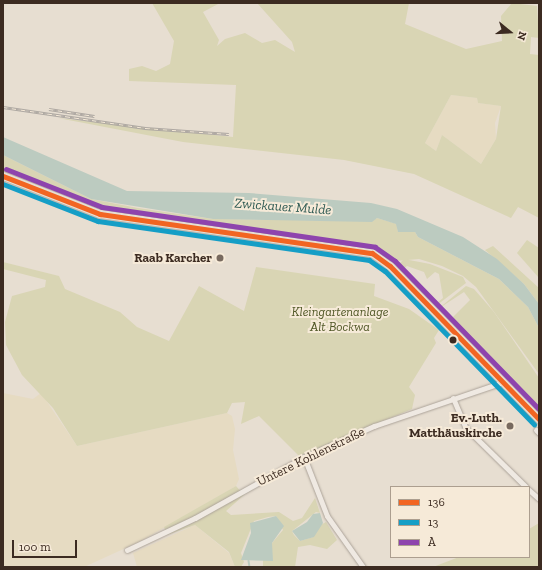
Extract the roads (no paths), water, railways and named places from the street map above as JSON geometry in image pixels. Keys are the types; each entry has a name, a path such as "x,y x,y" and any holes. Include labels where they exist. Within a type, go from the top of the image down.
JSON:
{"main road":[{"path":"3,176 100,214 372,253 390,266 539,419"}],"street":[{"name":"Untere Kohlenstraße","path":"127,550 195,518 304,457 374,426 503,382"},
{"path":"453,398 466,428 525,486"},
{"path":"304,457 327,516 363,567"},
{"path":"530,491 539,500"}],"water":[{"name":"Zwickauer Mulde","path":"3,137 127,191 249,193 371,203 397,209 463,237 497,259 524,284 539,304 539,328 528,307 499,279 418,237 415,232 398,232 396,224 377,218 372,222 213,219 91,199 3,155"},
{"path":"320,513 323,523 314,537 300,541 292,531 307,522 313,514"},
{"path":"276,516 284,526 272,543 273,561 241,560 251,533 250,523"}],"waterway":[{"path":"249,561 250,567"}],"railway":[{"path":"3,107 145,128 229,134"},
{"path":"49,109 94,116"}],"place":[{"name":"Raab Karcher","path":"220,258"},
{"name":"Ev.-Luth. Matthäuskirche","path":"510,426"}],"park label":[{"name":"Kleingartenanlage Alt Bockwa","path":"340,320"}]}
